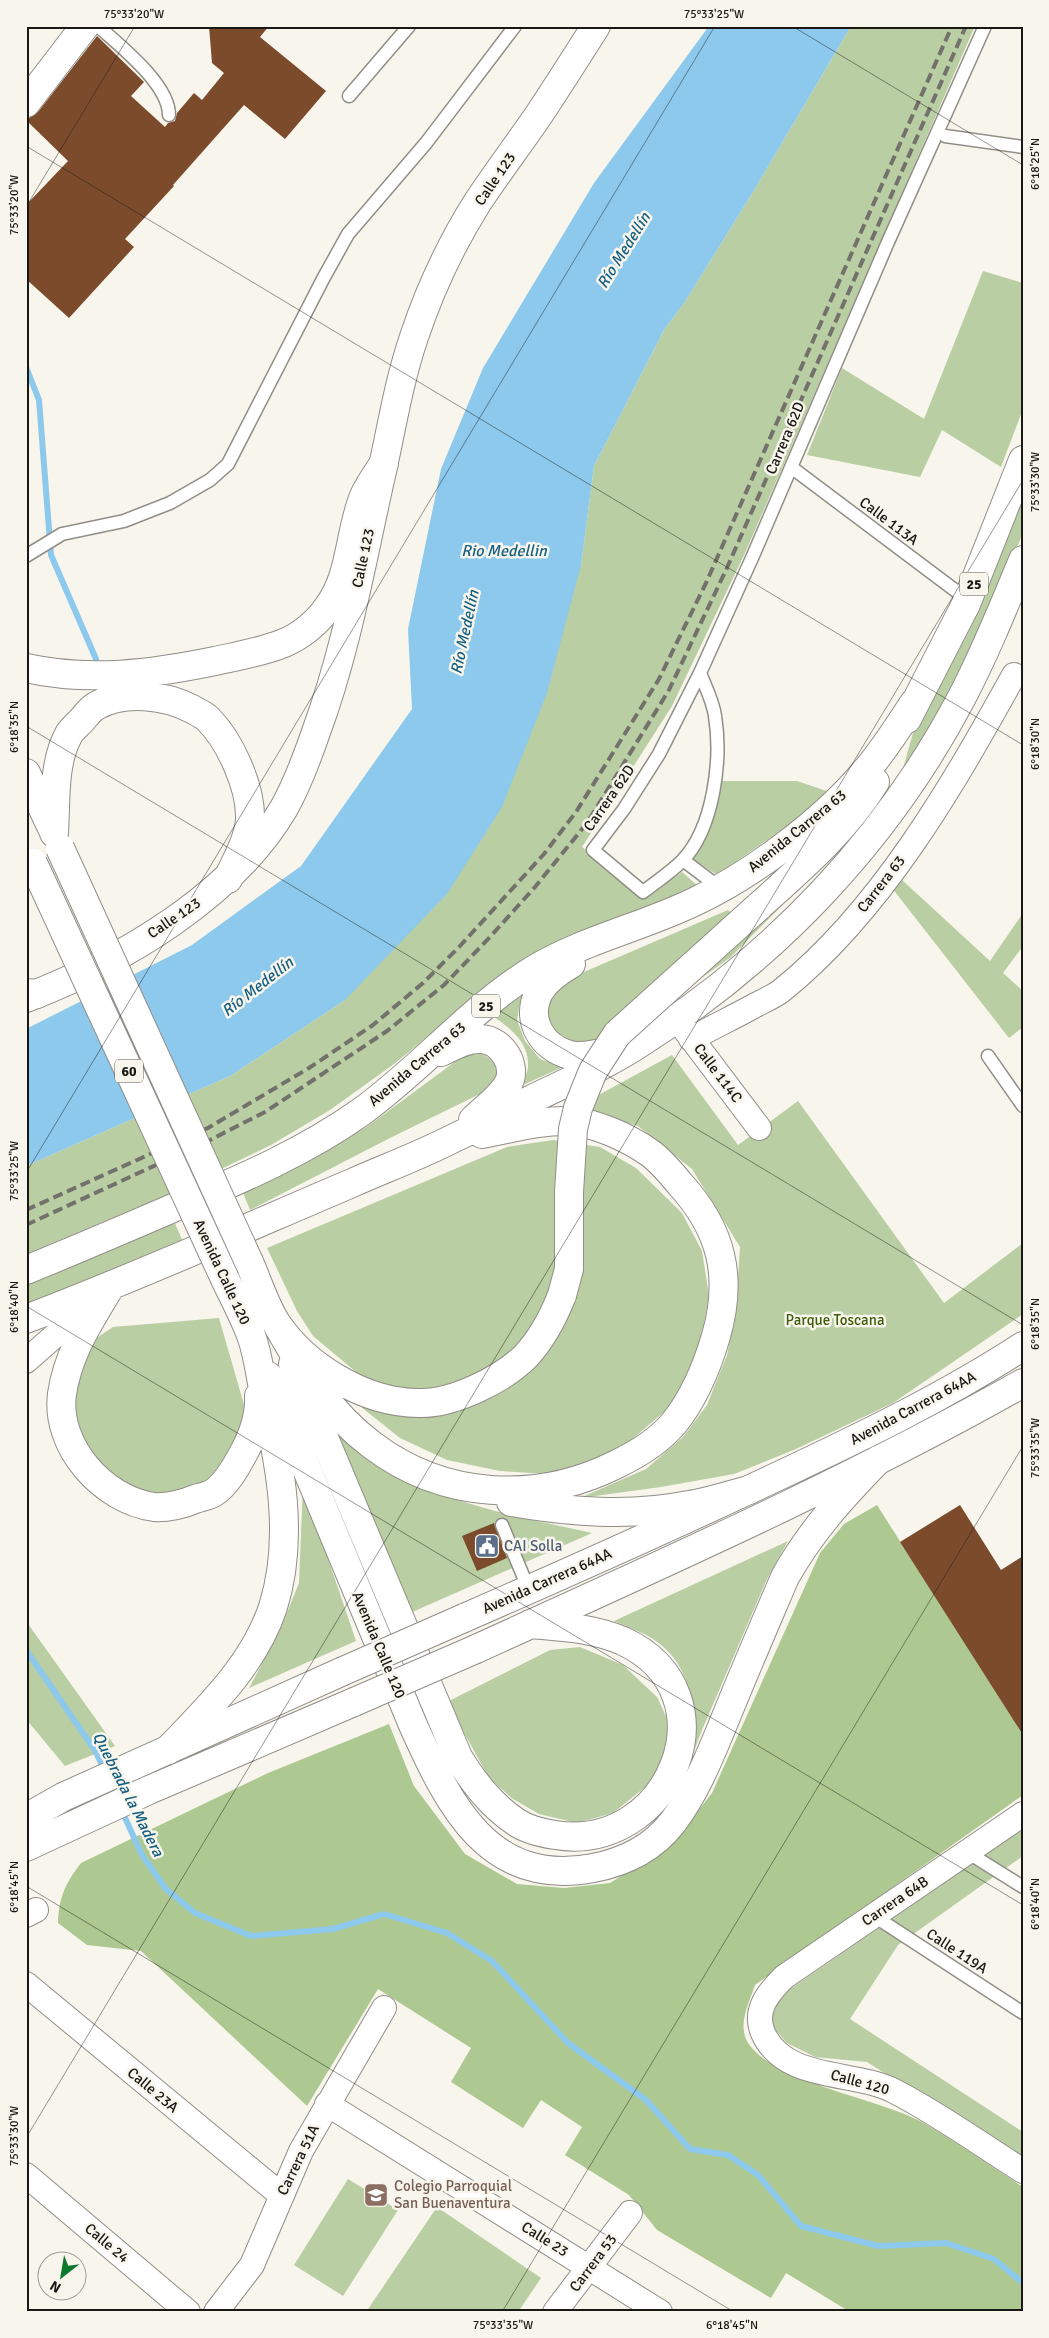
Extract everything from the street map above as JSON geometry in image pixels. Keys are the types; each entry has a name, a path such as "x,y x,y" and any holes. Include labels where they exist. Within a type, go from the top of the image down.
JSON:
{"main road":[{"path":"26,102 85,26"},
{"name":"Calle 123","path":"30,995 95,967 179,918 228,879 268,832 284,807 313,743 330,693 349,621 401,377 428,300 476,205 539,114 596,26"},
{"name":"Avenida Carrera 63","path":"562,1296 569,1269 569,1192 573,1129 578,1108 593,1071 617,1034 820,851 848,819 883,769 914,704 968,600 1023,460"},
{"path":"26,668 48,673 72,675 108,676 136,674 174,670 259,652 286,642 314,624 337,592 344,575 364,496 384,463"},
{"name":"25","path":"26,1319 110,1287 452,1140 570,1082 638,1045 684,1029 725,984 768,948 815,902 856,856 897,801 960,701 996,627 1023,560"},
{"path":"57,841 58,774 61,754 68,735 96,706 136,697 162,698 185,706 207,718 226,743 239,768 246,788 250,819 246,837 228,879"},
{"name":"Avenida Carrera 63","path":"26,1270 233,1182 287,1155 360,1113 428,1058 481,1009 536,969 654,920 720,888 768,858 837,802 864,774 914,704"},
{"name":"60","path":"26,773 57,841"},
{"name":"Avenida Calle 120","path":"57,841 277,1324 458,1757 466,1771 490,1802 517,1823 543,1833 569,1838 599,1835 624,1825 647,1807 662,1788 681,1746 682,1727 678,1699 666,1676 647,1655 623,1641 592,1630 530,1624"},
{"name":"Avenida Calle 120","path":"30,856 252,1338 409,1716 435,1774 454,1806 473,1832 493,1849 518,1863 548,1871 577,1871 607,1865 632,1857 655,1840 672,1823 696,1787 785,1577 800,1550 838,1501 878,1460"},
{"path":"638,1045 591,1055 572,1056 553,1048 541,1037 535,1023 534,1006 540,991 558,971 654,920"},
{"path":"428,1058 467,1040 483,1039 499,1046 508,1057 512,1071 508,1084 452,1140"},
{"path":"426,1477 502,1492 544,1489 578,1480 626,1460 649,1446 673,1425 689,1402 703,1374 722,1314 724,1286 722,1256 714,1235 687,1191 650,1153 618,1135 594,1126 570,1121 545,1122 452,1140"},
{"path":"110,1287 79,1339 68,1367 62,1396 63,1424 75,1450 95,1478 124,1497 155,1507 185,1503 214,1493 235,1469 251,1439 260,1408 252,1338"},
{"name":"Avenida Calle 120","path":"277,1324 300,1350 323,1370 345,1383 370,1394 395,1401 420,1404 467,1393 512,1369 540,1338 562,1296"},
{"path":"277,1324 312,1384 344,1420 378,1449 400,1464 460,1491 488,1499 546,1508 616,1513 689,1505 749,1490"},
{"path":"168,1750 226,1688 244,1664 272,1608 281,1573 283,1520 280,1461 252,1338"},
{"name":"Avenida Carrera 64AA","path":"63,1798 749,1490 911,1411 1023,1346"},
{"name":"Avenida Carrera 64AA","path":"26,1847 149,1790 476,1649 779,1509 934,1432 1023,1383"},
{"path":"26,1804 63,1798"},
{"path":"26,1818 63,1798"},
{"path":"26,1867 74,1824"}],"street":[{"name":"Carrera 63","path":"684,1029 780,992 805,970 838,936 893,871 931,818 965,763 1014,675"},
{"name":"Calle 114C","path":"684,1029 759,1128"},
{"path":"26,1361 110,1287"},
{"name":"Carrera 64B","path":"769,1992 784,1977 1023,1814"},
{"name":"Calle 23A","path":"26,1984 281,2195"},
{"name":"Calle 120","path":"769,1992 762,2004 760,2018 762,2031 769,2044 785,2058 804,2068 865,2080 892,2090 1023,2171"},
{"name":"Carrera 51A","path":"216,2312 252,2265 301,2151 384,2008"},
{"name":"Calle 23","path":"327,2104 660,2312"},
{"name":"Calle 24","path":"26,2175 188,2312"},
{"name":"Carrera 53","path":"555,2312 591,2268 630,2213"}],"lane":[{"path":"98,26 151,77 161,92 169,109 169,115"},
{"path":"349,96 409,26"},
{"path":"26,556 62,534 124,521 170,504 210,480 228,464 322,279 348,234 426,144 515,26"},
{"name":"Carrera 62D","path":"682,860 644,892 593,850 624,809 659,754 700,672 929,149 985,26"},
{"path":"945,136 1023,147"},
{"name":"Calle 113A","path":"790,467 968,600"},
{"path":"700,672 715,715 717,751 712,800 697,839 682,860 720,888"},
{"path":"988,1056 1023,1106"},
{"path":"502,1525 529,1590"},
{"path":"967,1852 1023,1888"},
{"name":"Calle 119A","path":"874,1916 1023,2013"}],"green space":[{"path":"851,26 975,26 745,553 672,706 582,847 646,898 682,872 698,886 484,991 394,1064 330,1110 271,1145 167,1195 26,1254 26,1166 230,1076 345,1000 581,565 594,466 664,330 686,300 753,192"},
{"path":"983,271 1023,283 1023,409 1001,467 942,430 920,477 807,455 842,368 924,419"},
{"path":"1023,495 1023,533 998,591 937,714 902,772 918,715"},
{"path":"719,781 797,781 827,791 793,822 717,875 693,859 714,815"},
{"path":"816,871 731,957 635,1025 596,1047 572,1047 549,1029 547,997 577,975 728,910 750,927"},
{"path":"901,879 990,961 1023,913 1023,946 1003,973 1023,991 1023,1027 1009,1038 892,888"},
{"path":"522,992 517,1020 525,1041 540,1059 563,1067 523,1085 528,1065 525,1048 512,1031 494,1017"},
{"path":"482,1054 492,1060 497,1068 495,1080 488,1090 250,1210 242,1190 319,1154 368,1126 456,1061 469,1055"},
{"name":"Parque Toscana","path":"672,1055 738,1145 798,1101 944,1303 1023,1243 1023,1314 893,1403 796,1449 734,1474 661,1487 580,1498 646,1469 683,1437 707,1405 727,1355 736,1308 740,1247 692,1169 638,1126 573,1109"},
{"path":"553,1140 600,1147 636,1168 682,1213 702,1251 709,1296 699,1352 671,1406 630,1441 587,1465 546,1474 500,1471 447,1460 400,1438 361,1407 415,1416 458,1412 497,1393 511,1359 445,1390 399,1389 362,1377 313,1336 297,1311 267,1248 507,1147"},
{"path":"174,1221 183,1242 26,1305 26,1284"},
{"path":"219,1318 249,1422 222,1467 202,1486 179,1493 157,1493 135,1487 115,1476 98,1461 84,1443 76,1421 74,1392 89,1343 113,1327"},
{"path":"326,1417 380,1462 398,1474 421,1485 468,1503 592,1533 410,1613"},
{"path":"303,1485 356,1641 249,1688 280,1630 299,1583"},
{"path":"877,1505 1023,1735 1023,1795 755,1985 745,2014 745,2036 748,2043 761,2057 780,2069 827,2088 901,2112 920,2121 1023,2187 1023,2312 850,2312 786,2273 771,2298 657,2230 629,2195 565,2155 582,2127 541,2100 523,2128 451,2082 471,2048 378,1989 307,2106 141,1951 87,1945 58,1923 61,1898 81,1863 268,1773 389,1724 414,1786 465,1854 517,1884 564,1888 610,1883 671,1845 712,1793 820,1553 844,1524"},
{"path":"788,1541 767,1579 702,1730 680,1788 690,1727 688,1688 681,1670 670,1654 653,1639 614,1621"},
{"path":"26,1621 115,1746 65,1766 26,1719"},
{"path":"580,1647 623,1665 657,1697 670,1725 666,1756 649,1784 613,1813 577,1823 539,1814 513,1799 489,1778 447,1702 550,1650"},
{"path":"1023,1829 1023,1856 898,1945 850,2019 1023,2132 1023,2161 867,2062 815,2057 787,2043 772,2026 771,2009 790,1989"},
{"path":"348,2179 398,2210 343,2296 294,2265"},
{"path":"437,2207 541,2278 518,2312 366,2312"}],"water":[{"name":"Rio Medellin","path":"709,26 851,26 753,192 686,300 664,330 594,466 581,565 547,693 502,807 447,894 345,1000 230,1076 26,1166 26,1029 192,945 301,866 412,709 408,629 441,469 483,368 594,183"}],"building":[{"path":"209,26 269,26 260,37 326,91 285,139 244,105 125,239 134,247 69,318 26,279 26,205 68,161 26,120 38,112 97,36 144,82 131,96 165,127 168,123 175,121 177,113 194,93 202,100 224,73 212,63"},
{"path":"960,1505 1001,1570 1023,1556 1023,1735 900,1542"},
{"name":"CAI Solla","path":"494,1523 507,1558 477,1571 462,1536"}],"waterway":[{"path":"26,367 39,400 51,555 96,659"},
{"name":"Quebrada la Madera","path":"26,1650 96,1752 105,1772"},
{"name":"Quebrada la Madera","path":"121,1809 142,1855 166,1889 195,1913 251,1936 333,1929 384,1914 447,1933 492,1961 568,2043 646,2100 690,2149 728,2155 758,2175 801,2226 878,2246 946,2243 994,2259 1023,2283"}],"railway":[{"path":"26,1210 208,1128 309,1068 373,1025 423,983 460,946 544,854 576,812 659,679 706,583 952,26"},
{"path":"26,1225 210,1140 265,1112 387,1031 444,985 535,887 587,823 669,690 726,570 966,26"}],"place":[{"name":"CAI Solla","path":"487,1546"},
{"name":"Colegio Parroquial San Buenaventura","path":"376,2195"}],"water label":[{"name":"Río Medellín","path":"623,250"},
{"name":"Río Medellín","path":"464,632"},
{"name":"Río Medellín","path":"257,986"}]}
